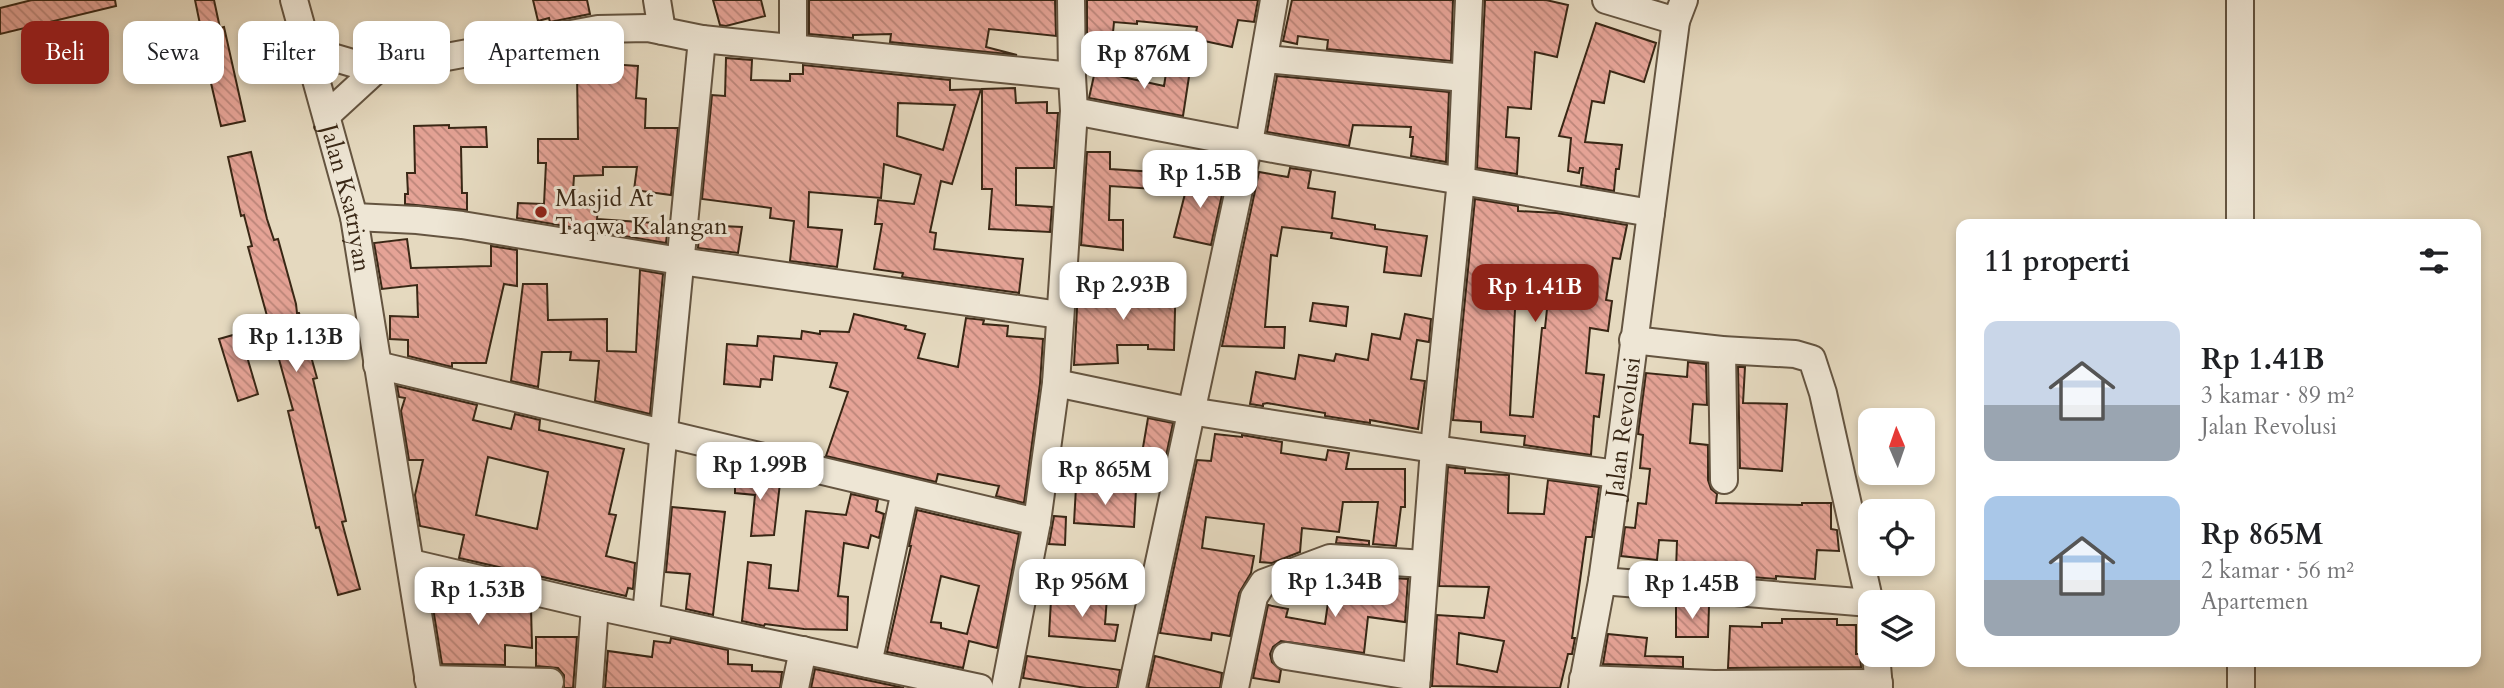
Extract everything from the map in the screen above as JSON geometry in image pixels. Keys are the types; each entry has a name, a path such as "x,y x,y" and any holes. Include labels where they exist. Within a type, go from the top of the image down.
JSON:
{"street":[{"name":"Jalan Ksatriyan","path":"293,0 299,21"},
{"path":"657,0 662,31"},
{"path":"793,0 793,48"},
{"path":"1005,688 1037,522 1056,383 1074,111 1071,0"},
{"path":"1132,688 1249,144 1266,59 1274,0"},
{"path":"1286,656 1419,685 1434,449 1461,180 1469,0"},
{"path":"1606,0 1680,11"},
{"path":"2240,0 2240,219"},
{"name":"Jalan Revolusi","path":"1582,683 1602,581 1680,11"},
{"path":"450,56 598,29 638,28 702,39 1072,76"},
{"path":"646,615 702,39"},
{"path":"1266,59 1464,78"},
{"name":"Jalan Ksatriyan","path":"318,84 355,217 429,684"},
{"path":"327,115 361,84"},
{"path":"1074,111 1651,213"},
{"path":"355,217 417,219 462,225 680,261 1060,315"},
{"path":"1633,340 1722,350 1795,354 1812,359 1823,393 1867,590"},
{"path":"1722,350 1724,480"},
{"path":"377,365 1037,522"},
{"path":"1056,383 1190,411 1617,474"},
{"path":"868,664 905,491"},
{"path":"1235,688 1254,597 1263,583 1330,558 1425,564"},
{"path":"411,563 595,606 980,688"},
{"path":"1602,581 1858,602"},
{"path":"589,688 595,606"},
{"path":"795,688 803,650"},
{"path":"1582,683 1879,685 1877,667"},
{"path":"2241,667 2241,688"},
{"path":"429,684 551,682"}],"building":[{"path":"32,0 115,0 116,6 54,21 21,21 21,29 0,34 0,8"},
{"path":"195,0 214,0 218,21 199,21"},
{"path":"533,0 587,0 590,14 555,21 550,21 549,18 538,21"},
{"path":"713,0 761,0 765,16 726,26 720,25"},
{"path":"809,0 1055,0 1056,36 989,29 986,47 1017,55 890,42 891,34 853,35 853,38 809,34"},
{"path":"1087,0 1258,0 1254,22 1238,20 1232,47 1195,39 1197,27 1137,21 1137,24 1114,22 1112,43 1087,40"},
{"path":"1292,0 1453,0 1451,61 1327,49 1328,40 1298,36 1297,44 1283,41"},
{"path":"1485,0 1546,0 1568,5 1557,57 1535,52 1531,109 1508,107 1506,137 1519,138 1517,174 1477,168"},
{"path":"1596,23 1656,43 1644,82 1610,71 1604,103 1592,101 1585,142 1622,145 1614,191 1581,185 1583,168 1580,168 1579,173 1568,171 1571,138 1559,136"},
{"path":"224,27 245,121 221,126 211,84 224,84"},
{"path":"726,58 752,60 751,80 790,81 790,74 803,74 803,65 950,80 950,90 981,89 952,184 941,181 930,232 936,233 934,249 1023,259 1019,293 902,277 903,273 874,269 882,224 875,224 878,200 914,204 921,175 884,164 881,198 809,192 808,227 842,230 837,267 790,261 794,221 770,218 771,208 702,199 712,95 725,96","holes":["898,103 955,105 943,150 897,136"]},
{"path":"624,65 638,66 636,98 646,99 645,128 678,128 671,195 634,190 637,167 603,167 603,175 574,176 572,207 598,208 597,219 668,224 666,243 517,218 518,203 544,204 546,163 538,163 538,139 578,139 577,84 624,84"},
{"path":"1167,67 1190,70 1183,116 1089,98 1095,71 1164,86"},
{"path":"1277,76 1449,92 1446,162 1411,156 1411,127 1353,125 1349,146 1267,132"},
{"path":"1015,88 1016,103 1047,102 1047,113 1058,113 1054,168 1016,168 1016,205 1052,207 1050,232 989,229 992,189 982,189 982,89"},
{"path":"449,125 449,128 486,127 487,147 461,147 462,193 467,193 467,210 405,204 405,194 408,194 407,173 415,173 414,126"},
{"path":"251,152 267,219 274,240 278,239 317,378 313,379 346,521 342,522 360,589 338,595 319,527 316,528 288,411 293,410 248,247 252,246 244,215 241,216 228,157"},
{"path":"1087,152 1110,152 1110,169 1155,172 1154,189 1110,186 1109,220 1123,220 1123,250 1081,245"},
{"path":"1290,168 1311,171 1308,188 1335,192 1332,218 1375,225 1375,229 1427,236 1421,276 1384,272 1387,247 1331,238 1332,233 1282,227 1277,256 1271,255 1265,327 1285,327 1284,348 1222,346 1259,172 1288,177"},
{"path":"1190,174 1225,181 1211,245 1174,237"},
{"path":"1475,199 1518,206 1518,211 1557,213 1627,225 1620,259 1613,258 1606,300 1612,301 1608,331 1590,328 1586,373 1604,375 1599,417 1594,416 1591,455 1524,445 1525,436 1481,432 1481,422 1453,420","holes":["1516,288 1549,290 1545,328 1542,328 1533,417 1510,415"]},
{"path":"700,225 742,227 738,253 698,248"},
{"path":"407,239 411,268 491,266 491,246 517,250 517,286 504,284 486,363 452,363 452,367 408,356 408,340 390,339 390,316 418,317 417,285 382,289 374,243"},
{"path":"640,270 663,274 650,414 595,401 599,361 570,360 571,352 542,352 538,387 511,381 523,284 547,284 548,320 607,319 607,351 636,352"},
{"path":"1168,270 1176,271 1174,350 1148,349 1148,345 1117,345 1118,363 1074,365 1078,290 1148,287 1147,297 1162,299"},
{"path":"1313,303 1348,307 1346,326 1310,321"},
{"path":"854,314 906,326 905,329 925,334 918,358 958,367 966,318 984,320 983,324 1008,326 1007,336 1043,339 1040,384 1024,503 996,496 999,486 938,474 936,482 826,456 848,392 830,387 837,363 774,356 772,380 761,379 760,387 724,384 727,344 757,346 758,336 801,339 802,331 820,334 820,331 849,332"},
{"path":"1405,314 1431,319 1429,342 1417,340 1411,379 1425,381 1418,429 1370,420 1370,423 1325,416 1325,413 1267,403 1263,406 1250,404 1256,372 1295,379 1299,355 1334,361 1336,354 1368,360 1372,334 1400,339"},
{"path":"240,333 258,394 238,401 219,339"},
{"path":"1688,362 1706,364 1707,405 1693,404 1690,443 1708,445 1708,480 1711,489 1717,494 1716,503 1831,503 1831,529 1837,530 1839,551 1817,550 1815,579 1776,576 1776,579 1676,571 1677,541 1659,540 1657,560 1621,556 1625,527 1635,528 1638,503 1646,504 1650,469 1640,468 1643,435 1638,434 1646,373 1687,377"},
{"path":"1738,367 1745,367 1743,403 1787,404 1782,471 1740,468"},
{"path":"397,386 477,405 473,420 511,429 515,414 540,420 539,430 624,449 609,514 616,515 606,556 635,563 633,589 628,588 626,596 459,558 464,535 420,526 415,495 423,460 409,460 401,411 405,398 399,397","holes":["488,457 548,472 537,529 476,515"]},
{"path":"1148,418 1173,423 1159,489 1132,485 1136,464 1140,465"},
{"path":"1215,434 1242,435 1282,442 1281,453 1326,460 1328,450 1349,453 1346,469 1405,469 1405,507 1401,507 1396,546 1373,544 1378,502 1343,502 1339,532 1302,528 1300,552 1272,563 1260,562 1264,524 1206,517 1202,548 1254,556 1251,573 1239,593 1230,636 1212,633 1211,640 1160,633 1197,460 1211,461"},
{"path":"1448,467 1465,469 1465,473 1509,475 1508,513 1544,514 1548,480 1599,487 1592,537 1586,537 1572,654 1568,654 1560,688 1432,686 1437,615 1484,618 1489,587 1439,586","holes":["1459,633 1504,641 1497,672 1457,664"]},
{"path":"735,474 758,474 758,483 780,483 774,535 751,536 755,495 735,493"},
{"path":"1076,487 1136,490 1134,527 1074,523"},
{"path":"851,494 878,500 876,511 884,514 879,538 871,535 868,548 844,543 838,596 848,597 847,630 764,626 742,621 748,562 771,565 769,588 798,591 806,511 846,515"},
{"path":"672,507 725,512 713,615 686,609 690,574 666,572"},
{"path":"917,510 1019,534 997,648 969,641 963,668 887,652","holes":["941,576 979,586 967,634 941,628 941,623 931,622"]},
{"path":"1054,516 1066,517 1065,545 1049,544"},
{"path":"1337,537 1369,541 1369,545 1336,543"},
{"path":"1332,574 1408,579 1405,622 1368,617 1364,653 1281,641 1273,647 1270,654 1272,662 1281,670 1279,682 1253,678 1268,605 1288,609 1286,617 1325,624"},
{"path":"429,583 531,607 532,648 505,645 505,665 442,664"},
{"path":"1081,595 1107,597 1105,624 1118,625 1115,641 1049,636 1051,600 1080,602"},
{"path":"1676,603 1709,606 1708,637 1676,637"},
{"path":"1782,619 1837,619 1837,625 1856,625 1856,654 1858,667 1861,667 1728,668 1730,626 1762,627 1762,623 1782,623"},
{"path":"1608,634 1647,638 1645,656 1683,657 1683,667 1603,664"},
{"path":"536,637 577,637 573,688 564,688 564,675 558,668 536,666"},
{"path":"671,638 728,650 728,664 752,665 752,671 782,672 780,688 605,688 608,651 652,657 654,641 670,643"},
{"path":"1027,656 1120,670 1117,688 1086,688 1023,678"},
{"path":"1155,656 1222,673 1220,688 1148,688"},
{"path":"815,669 904,688 811,688"}],"place":[{"name":"Masjid At Taqwa Kalangan","path":"541,212"}]}
